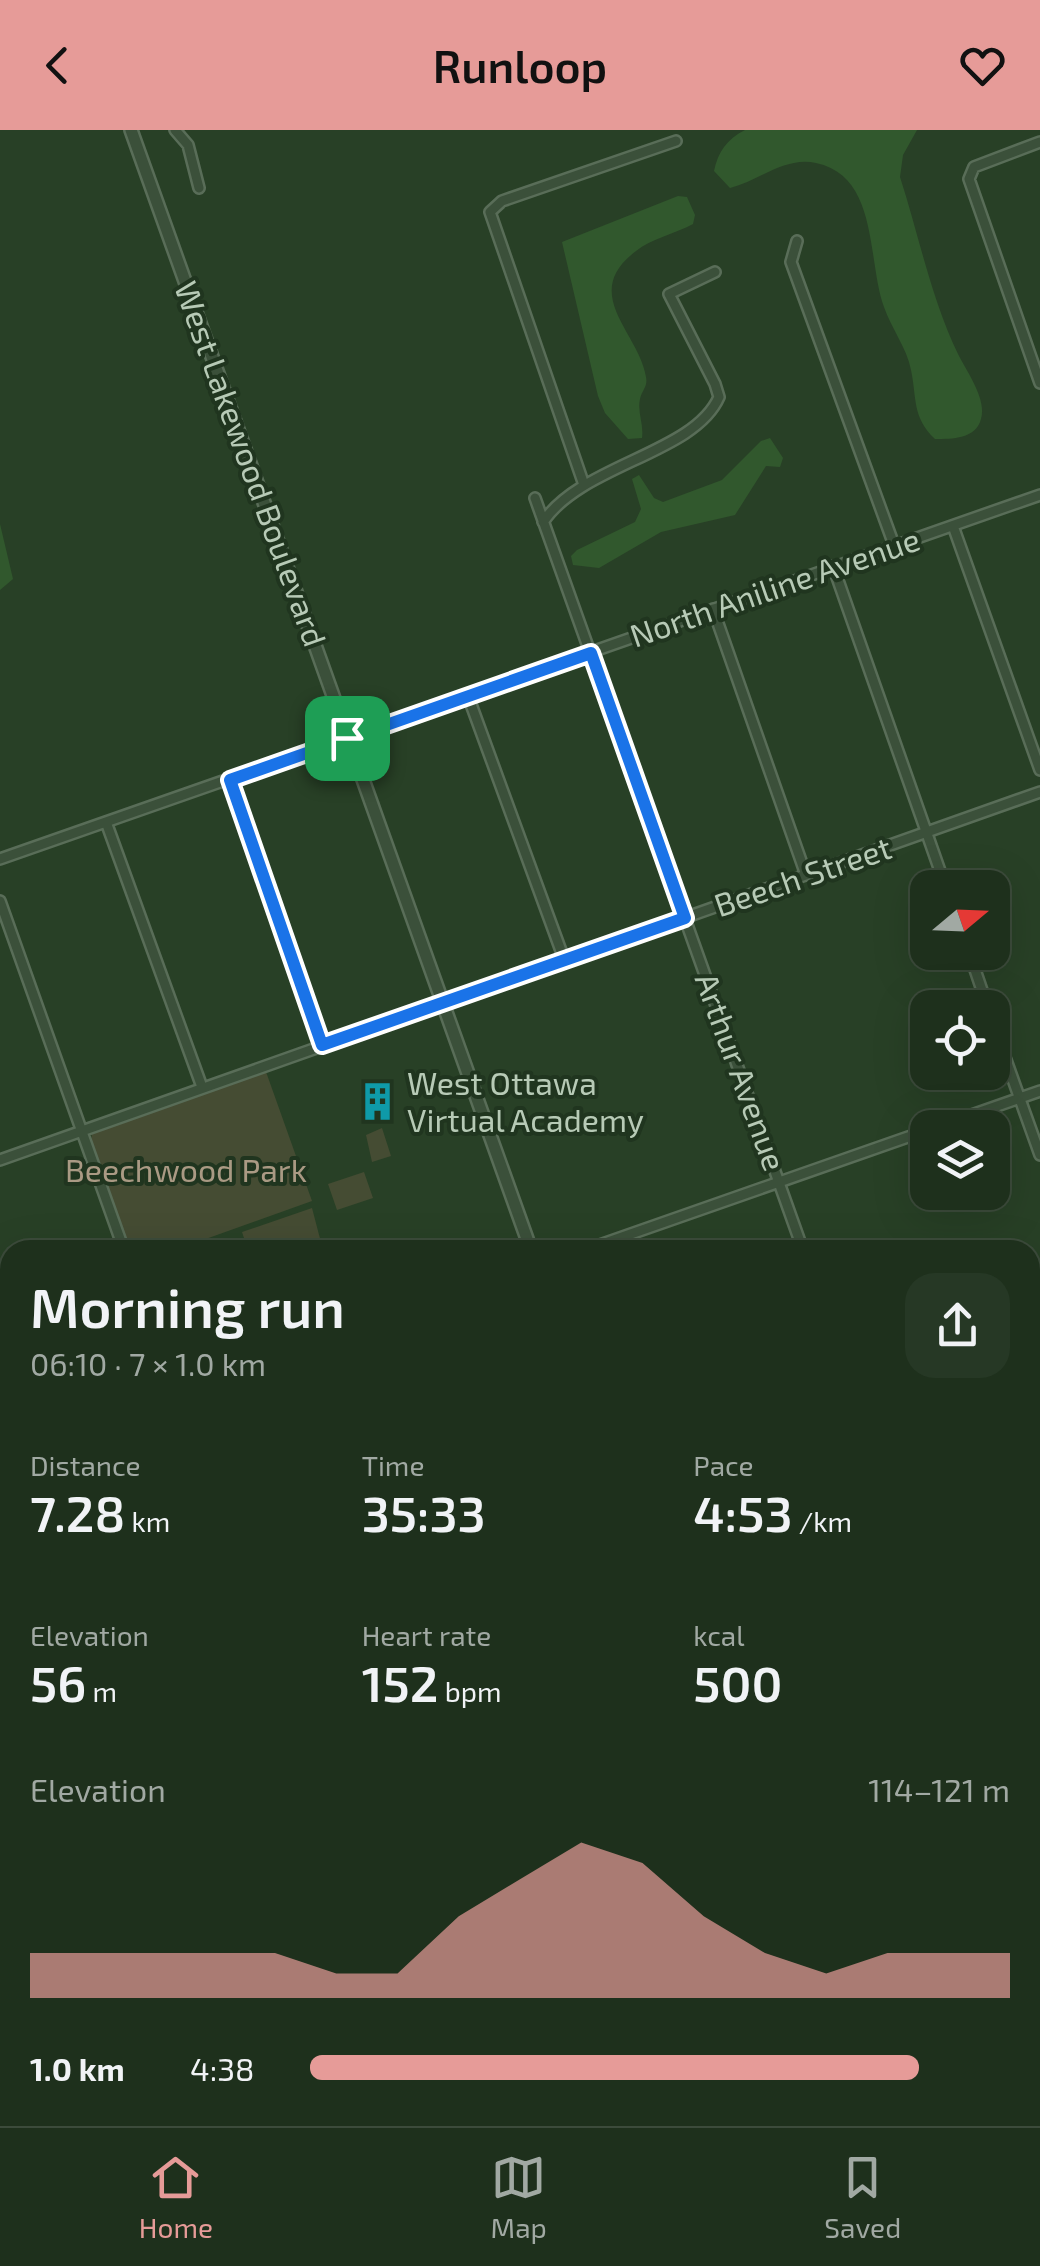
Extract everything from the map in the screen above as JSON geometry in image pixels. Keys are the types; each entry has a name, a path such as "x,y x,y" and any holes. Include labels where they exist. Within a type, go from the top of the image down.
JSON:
{"street":[{"name":"West Lakewood Boulevard","path":"132,130 527,1240"},
{"path":"175,130 188,145 199,188"},
{"path":"583,482 490,212 502,202 676,141"},
{"path":"1040,142 974,168 969,179 1040,383"},
{"path":"797,241 791,262 894,546"},
{"path":"543,522 583,482 689,430 714,408 719,397 669,294 715,272"},
{"name":"North Aniline Avenue","path":"0,859 1040,495"},
{"name":"Arthur Avenue","path":"535,498 799,1240"},
{"path":"953,526 1040,770"},
{"path":"833,566 940,870"},
{"path":"713,609 806,875"},
{"path":"468,696 564,959"},
{"path":"230,780 322,1045"},
{"name":"Beech Street","path":"0,1160 1040,792"},
{"path":"106,822 202,1087"},
{"path":"0,901 120,1240"},
{"path":"1010,1072 1040,1155"},
{"path":"985,1110 1040,1090"},
{"path":"614,1240 910,1136"}],"green space":[{"name":"Beechwood Park","path":"265,1069 312,1201 203,1240 125,1240 91,1143 92,1132"},
{"path":"382,1128 391,1156 372,1162 366,1135"},
{"path":"364,1172 373,1198 337,1210 328,1184"},
{"path":"312,1208 320,1240 245,1240 242,1232"}],"shaded area":[{"path":"745,130 917,130 903,155 900,177 940,311 979,394 981,419 974,431 935,439 922,423 909,362 887,315 867,223 851,185 836,171 805,162 783,166 730,188 714,171 728,142"},
{"path":"678,196 687,197 695,215 693,224 636,251 620,267 613,282 612,298 617,313 641,360 646,380 639,404 642,438 628,439 605,413 598,396 562,242"},
{"path":"770,438 783,458 780,467 766,466 735,515 661,532 599,568 573,565 571,556 577,550 635,522 641,509 632,479 639,475 654,498 663,502 722,480 761,441"},
{"path":"0,524 13,579 0,590"}],"place":[{"name":"West Ottawa Virtual Academy","path":"377,1102"}],"route":[{"path":"591,653 685,918 322,1045 230,780 347,738 591,653"}]}
